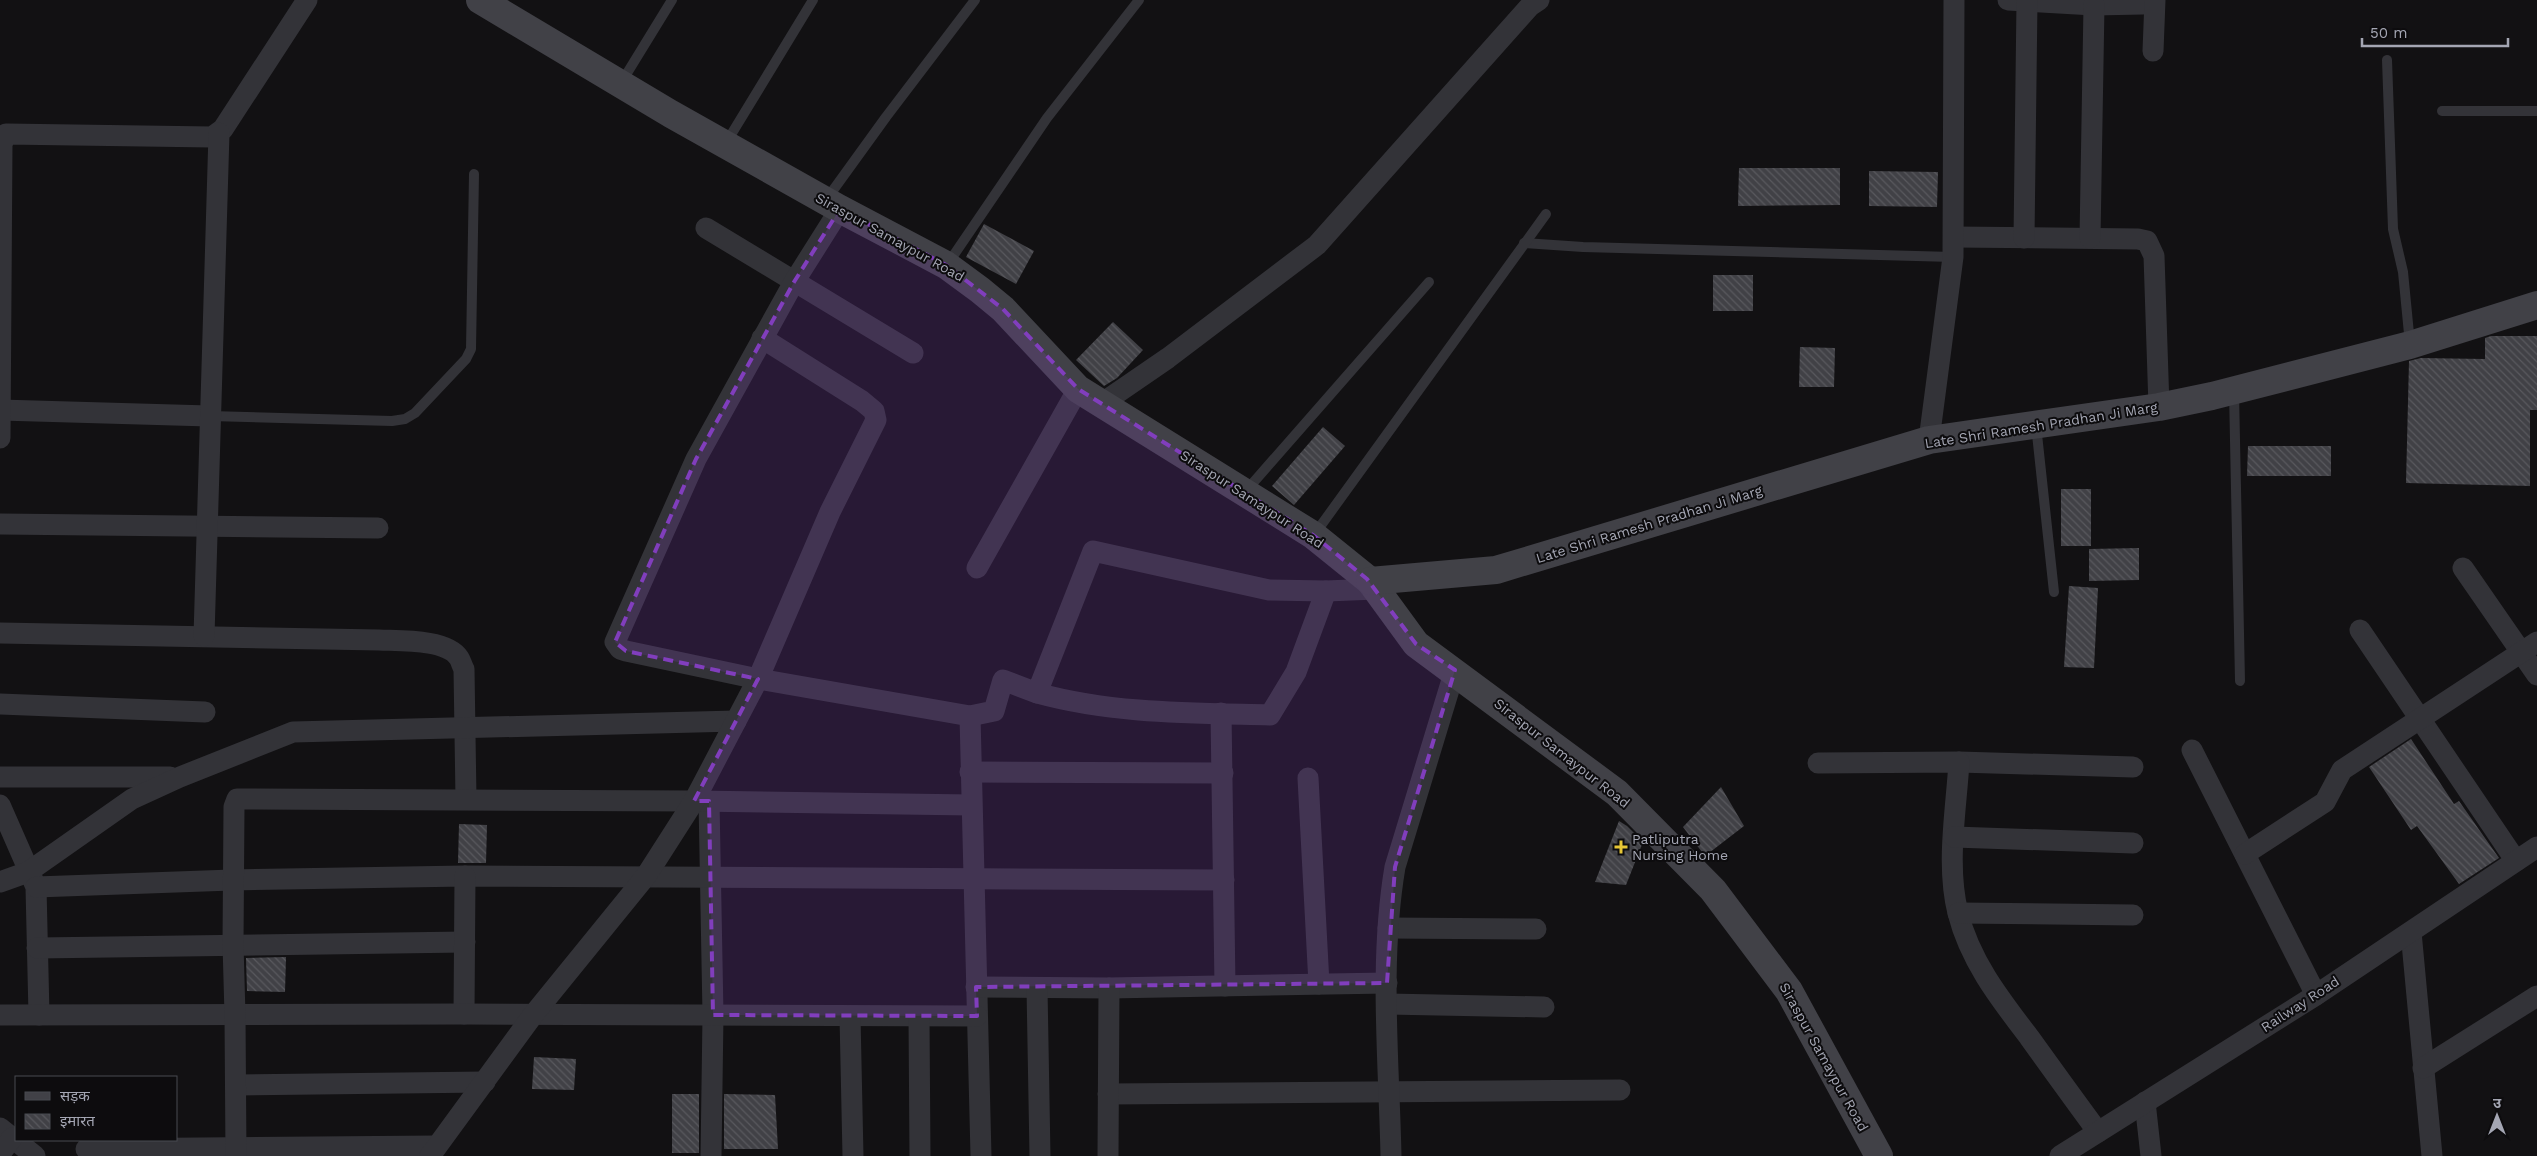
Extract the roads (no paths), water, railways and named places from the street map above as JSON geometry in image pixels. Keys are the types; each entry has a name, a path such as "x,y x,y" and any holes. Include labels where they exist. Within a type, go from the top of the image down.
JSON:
{"street":[{"path":"204,636 209,416 219,133 307,0"},
{"name":"Siraspur Samaypur Road","path":"480,0 621,84 833,205 946,265 1003,309 1078,389 1314,536 1373,585 1416,644 1455,670 1617,793 1713,890 1789,991 1879,1156"},
{"path":"1101,404 1168,358 1317,245 1530,6 1539,0"},
{"path":"1929,440 1954,247 1954,0"},
{"path":"2024,238 2021,0 2094,5 2149,2 2153,50"},
{"path":"2090,238 2094,5"},
{"path":"0,438 3,134 204,139 219,133"},
{"path":"833,205 794,282 696,459 615,642 620,649 758,679 970,716 994,711 1003,680 1068,702 1144,712 1270,715 1296,672 1326,591"},
{"path":"706,228 913,353"},
{"path":"1954,247 2024,238 2138,239 2148,241 2154,256 2159,407"},
{"name":"Late Shri Ramesh Pradhan Ji Marg","path":"1373,585 1496,570 1929,440 2159,407 2410,345 2537,304"},
{"path":"86,1149 433,1151 533,1015 646,876 702,801 736,721 758,679 830,512 876,420 874,411 862,401 762,338"},
{"path":"977,568 1078,389"},
{"path":"1,410 209,416"},
{"path":"0,524 378,528"},
{"path":"1037,693 1093,551 1269,590 1326,591 1373,585"},
{"path":"2463,568 2529,648 2537,675"},
{"path":"2360,630 2516,861"},
{"path":"0,633 379,640 423,643 449,648 460,658 464,669 466,799"},
{"path":"2245,854 2325,802 2342,770 2529,648"},
{"path":"1391,1156 1387,1004 1390,897 1395,867 1455,670"},
{"path":"0,704 205,712"},
{"path":"1221,713 1225,986"},
{"path":"970,716 981,1156"},
{"path":"32,879 132,799 180,776 293,732 736,721"},
{"path":"2192,750 2316,995"},
{"path":"1818,763 1959,762 2134,767"},
{"path":"1959,762 1954,837 1954,886 1958,913 1976,960 1993,989 2098,1132"},
{"path":"970,772 1222,773"},
{"path":"0,777 180,776"},
{"path":"1308,778 1319,984"},
{"path":"236,1151 236,1015 232,880 234,807 238,800 466,799 971,805"},
{"path":"702,801 710,877 713,1015 711,1156"},
{"path":"0,805 32,879 39,1015"},
{"path":"1954,837 2134,844"},
{"name":"Railway Road","path":"2060,1156 2316,995 2537,847"},
{"path":"0,882 32,879 232,880 465,876 1224,880"},
{"path":"464,1014 465,876"},
{"path":"1958,913 2133,915"},
{"path":"1388,928 1536,929"},
{"path":"2411,932 2432,1156"},
{"path":"37,948 465,942"},
{"path":"976,987 1109,988 1387,983"},
{"path":"1037,988 1040,1156"},
{"path":"1108,1156 1109,988"},
{"path":"2424,1068 2537,996"},
{"path":"1387,1004 1544,1006"},
{"path":"0,1015 977,1016"},
{"path":"850,1016 853,1156"},
{"path":"919,1017 920,1156"},
{"path":"236,1085 485,1082"},
{"path":"1108,1094 1390,1090 1620,1090"},
{"path":"2145,1102 2151,1156"},
{"path":"4,1140 35,1156"}],"lane":[{"path":"621,84 672,0"},
{"path":"726,144 813,0"},
{"path":"833,205 886,116 975,0"},
{"path":"946,265 1047,118 1139,0"},
{"path":"2387,60 2393,229 2403,272 2410,345"},
{"path":"2442,111 2537,111"},
{"path":"209,416 392,421 405,419 415,413 466,358 471,350 474,174"},
{"path":"1314,536 1546,214"},
{"path":"1524,243 1583,247 1954,247"},
{"path":"1244,492 1429,282"},
{"path":"2234,390 2240,681"},
{"path":"2036,424 2054,592"}],"place":[{"name":"Patliputra Nursing Home","path":"1621,847"}]}
